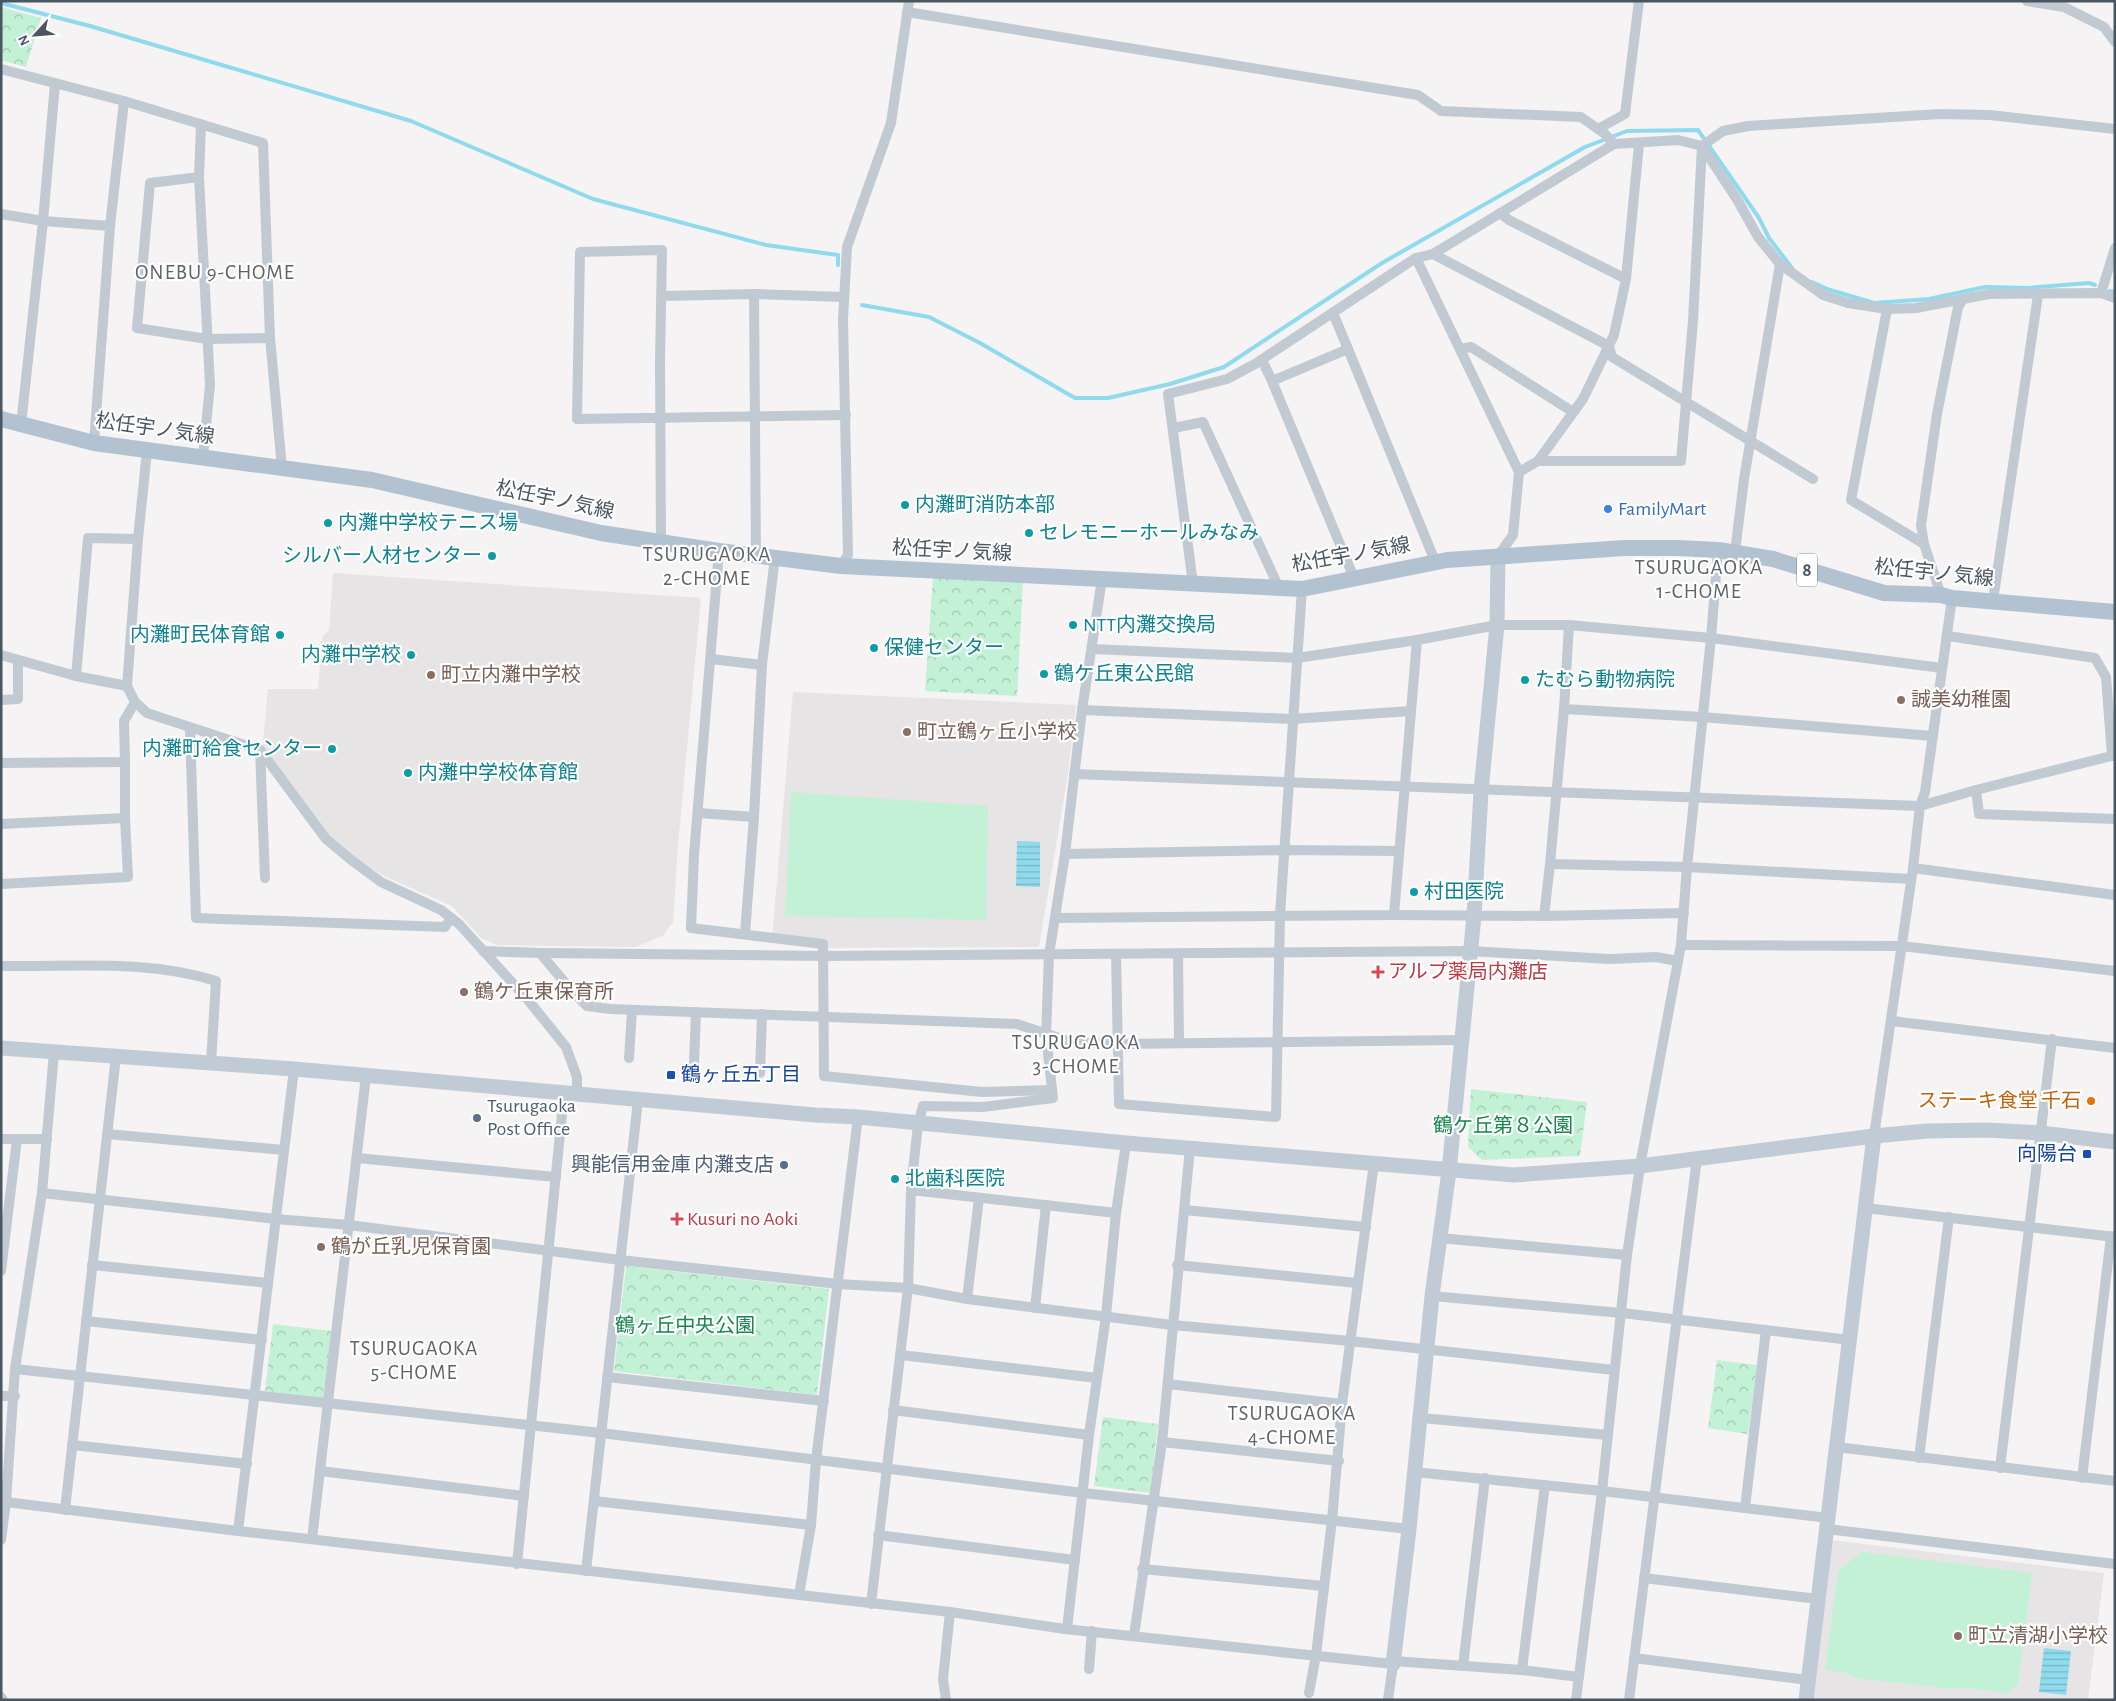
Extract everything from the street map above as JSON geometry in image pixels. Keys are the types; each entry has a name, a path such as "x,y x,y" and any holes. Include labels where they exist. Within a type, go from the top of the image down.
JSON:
{"main road":[{"name":"松任宇ノ気線","path":"1,419 94,443 372,480 601,533 719,551 841,566 1302,589 1435,561 1625,548 1718,550 1773,559 1884,593 1947,596 1993,602 2115,612"}],"street":[{"path":"1193,584 1174,428 1168,394 1227,379 1262,360 1416,258 1434,254 1500,213 1607,137 1625,114 1639,1"},
{"path":"2027,1 2064,7 2104,27 2115,42"},
{"path":"841,566 848,555 846,415 843,365 844,297 849,240 891,123 908,6 1418,95 1441,111 1581,117 1607,137 1639,144 1678,140 1702,146 1738,201 1758,237 1780,264 1823,295 1848,302 1887,308 1916,308 1989,294 2101,293 2115,298"},
{"path":"1,69 124,101 263,143 270,338 282,468"},
{"path":"21,425 43,221 55,84"},
{"path":"94,443 110,226 124,101"},
{"path":"1702,146 1723,131 1748,126 1940,114 1990,115 2115,129"},
{"path":"201,124 199,177 210,385 203,458"},
{"path":"1519,472 1538,461 1583,399 1614,335 1626,279 1639,144"},
{"path":"1538,461 1681,461 1693,321 1702,146"},
{"path":"199,177 150,183 137,328 207,339 270,338"},
{"path":"1500,213 1509,220 1626,279"},
{"path":"1,214 43,221 110,226"},
{"path":"2101,293 2115,248"},
{"path":"661,543 660,419 662,250 580,252 577,419 660,419 846,415"},
{"path":"1434,254 1609,346 1612,357 1813,478"},
{"path":"1388,1700 1409,1529 1432,1296 1449,1170 1474,916 1481,791 1497,625 1498,556 1513,535 1519,472 1416,258"},
{"path":"1735,552 1780,264"},
{"path":"662,296 754,294 844,297"},
{"path":"754,294 756,556"},
{"path":"1993,602 2038,295"},
{"path":"1806,1700 1874,1136 1892,1021 1920,806 1925,792 1948,636 1947,596 1924,544 1920,525 1937,414 1958,307 1963,299"},
{"path":"1887,308 1850,500 1924,544"},
{"path":"1333,313 1435,561"},
{"path":"1460,349 1471,347 1572,412"},
{"path":"1272,381 1348,349"},
{"path":"1262,360 1354,578"},
{"path":"1174,428 1203,422 1279,588"},
{"path":"148,451 138,539 128,686 134,702 147,713 260,750 326,839 382,882 441,910 483,951 528,1000 566,1047 577,1077 570,1094 556,1177 517,1564"},
{"path":"76,676 88,538 138,539"},
{"path":"1576,1700 1602,1491 1627,1255 1640,1166 1681,945 1718,550"},
{"path":"719,551 690,928 745,933 823,944 824,1076 982,1092 1052,1090"},
{"path":"745,933 754,817 762,664 774,557"},
{"path":"871,1604 885,1469 901,1355 908,1288 911,1190 918,1124 923,1106 983,1107 1053,1098 1046,1035 1049,955 1056,918 1082,710 1102,579"},
{"path":"1116,954 1119,1104 1276,1117 1279,1042 1280,915 1286,850 1292,719 1302,589"},
{"path":"1092,649 1297,658 1417,640 1497,625 1569,625 1711,638 1942,668"},
{"path":"1544,916 1564,709 1569,625"},
{"path":"1074,774 1555,794 1920,806 2113,756 2106,678 2096,658 1948,636"},
{"path":"1394,915 1417,640"},
{"path":"1,655 76,676 128,686"},
{"path":"711,659 762,664"},
{"path":"1,700 18,699 18,660"},
{"path":"1,884 128,877 124,721 134,702"},
{"path":"1564,709 1702,717 1933,736"},
{"path":"1082,710 1292,719 1411,711"},
{"path":"190,728 196,918 445,927 451,918"},
{"path":"260,750 265,878"},
{"path":"1,763 125,762"},
{"path":"1976,790 1979,814 2115,819"},
{"path":"698,814 754,817"},
{"path":"1,824 125,818"},
{"path":"1065,854 1286,850 1399,851"},
{"path":"1550,864 1687,867 1911,879"},
{"path":"1913,868 2115,895"},
{"path":"1056,918 1280,915 1544,916 1684,913"},
{"path":"1681,945 1901,946 2115,971"},
{"path":"483,951 824,956 1470,951 1609,959 1656,957 1677,960"},
{"path":"540,953 587,1006 632,1010 1017,1024 1070,1042 1118,1044 1461,1040"},
{"path":"1178,953 1179,1043"},
{"path":"1,966 135,966 186,973 216,981 211,1063"},
{"path":"629,1058 632,1010"},
{"path":"694,1064 696,1012"},
{"path":"760,1073 762,1014"},
{"path":"1892,1021 2115,1048"},
{"path":"2000,1468 2052,1039"},
{"path":"1,1048 294,1069 638,1100 858,1117 1126,1143 1514,1174 1640,1166 1927,1131 1986,1130 2041,1133 2115,1142"},
{"path":"1,1540 15,1396 15,1369 42,1193 54,1052"},
{"path":"65,1510 116,1056"},
{"path":"238,1531 294,1069"},
{"path":"312,1539 366,1076"},
{"path":"586,1571 638,1100"},
{"path":"799,1595 810,1525 816,1460 858,1117"},
{"path":"107,1134 284,1150"},
{"path":"1,1271 4,1228 17,1138"},
{"path":"1,1139 47,1139"},
{"path":"1067,1629 1089,1435 1106,1316 1116,1213 1126,1143"},
{"path":"1134,1636 1142,1569 1162,1442 1177,1265 1190,1148"},
{"path":"357,1158 556,1177"},
{"path":"1629,1700 1697,1158"},
{"path":"1309,1693 1316,1655 1332,1520 1342,1404 1374,1163"},
{"path":"911,1190 1116,1213"},
{"path":"42,1193 276,1219 349,1225 620,1260 838,1284 908,1288 967,1299 1172,1325 1350,1341 1427,1351 1614,1370"},
{"path":"967,1299 979,1198"},
{"path":"1035,1308 1046,1205"},
{"path":"1865,1208 2113,1237 2082,1478"},
{"path":"1184,1210 1366,1227"},
{"path":"1919,1458 1949,1217"},
{"path":"1439,1238 1627,1255"},
{"path":"92,1265 268,1283"},
{"path":"1177,1265 1358,1283"},
{"path":"1432,1296 1622,1313 1850,1340"},
{"path":"86,1321 262,1340"},
{"path":"1745,1508 1766,1330"},
{"path":"901,1355 1097,1378"},
{"path":"15,1369 601,1433 1083,1493 1409,1529"},
{"path":"607,1377 824,1401"},
{"path":"1168,1384 1342,1404"},
{"path":"1,1396 15,1396"},
{"path":"893,1410 1089,1435"},
{"path":"1420,1418 1608,1435"},
{"path":"1162,1442 1338,1461"},
{"path":"72,1445 247,1464"},
{"path":"1837,1447 2115,1482"},
{"path":"320,1470 524,1496"},
{"path":"1414,1472 1545,1484 1745,1508 1827,1523 2115,1564"},
{"path":"1463,1666 1485,1478"},
{"path":"1522,1670 1545,1484"},
{"path":"594,1501 810,1525"},
{"path":"6,1502 517,1564 950,1612 1067,1629 1316,1655 1522,1670 1579,1677"},
{"path":"878,1535 1076,1560"},
{"path":"1142,1569 1324,1586"},
{"path":"1644,1578 1818,1599"},
{"path":"946,1700 943,1679 950,1612"},
{"path":"1089,1669 1092,1631"},
{"path":"1634,1658 1808,1680"}],"shaded area":[{"path":"333,573 701,598 678,845 673,922 663,936 635,947 497,945 481,938 452,906 382,875 325,837 262,751 268,689 318,689 322,637 329,630"},
{"path":"793,692 1076,705 1068,774 1039,947 818,948 772,939"},
{"name":"町立清湖小学校","path":"1831,1540 2104,1573 2088,1700 1813,1700"}],"green space":[{"path":"1,7 41,18 26,67 1,60"},
{"path":"933,577 1023,582 1017,696 925,691"},
{"path":"791,792 988,806 986,920 785,916"},
{"name":"鶴ケ丘第８公園","path":"1471,1089 1587,1102 1580,1156 1482,1160 1468,1147"},
{"name":"鶴ヶ丘中央公園","path":"626,1266 829,1289 817,1395 614,1371"},
{"path":"273,1324 332,1331 324,1398 265,1391"},
{"path":"1717,1360 1757,1365 1748,1434 1708,1428"},
{"path":"1103,1417 1158,1424 1150,1493 1094,1486"},
{"path":"1862,1552 2032,1573 2018,1685 2006,1693 1855,1678 1847,1673 1825,1670 1838,1571"}],"water":[{"path":"1017,841 1040,842 1040,887 1016,886"},
{"path":"2044,1648 2071,1651 2066,1695 2039,1692"}],"waterway":[{"path":"1,3 90,26 411,121 593,199 766,245 838,255 838,265"},
{"path":"862,305 929,317 980,343 1075,398 1108,398 1170,384 1224,367 1382,263 1585,147 1627,131 1698,130 1759,218 1769,238 1792,268"},
{"path":"1812,282 1827,289 1874,303 1929,299 1985,287 2027,288 2089,283 2095,285"},
{"path":"2110,291 2115,292"}],"place":[{"name":"内灘町消防本部","path":"905,505"},
{"name":"FamilyMart","path":"1608,509"},
{"name":"内灘中学校テニス場","path":"328,523"},
{"name":"セレモニーホールみなみ","path":"1029,533"},
{"name":"シルバー人材センター","path":"492,556"},
{"name":"NTT内灘交換局","path":"1073,625"},
{"name":"内灘町民体育館","path":"280,635"},
{"name":"保健センター","path":"874,648"},
{"name":"内灘中学校","path":"411,655"},
{"name":"鶴ケ丘東公民館","path":"1044,674"},
{"name":"町立内灘中学校","path":"431,675"},
{"name":"たむら動物病院","path":"1525,680"},
{"name":"誠美幼稚園","path":"1901,700"},
{"name":"町立鶴ヶ丘小学校","path":"907,732"},
{"name":"内灘町給食センター","path":"332,749"},
{"name":"内灘中学校体育館","path":"408,773"},
{"name":"村田医院","path":"1414,892"},
{"name":"アルプ薬局内灘店","path":"1378,972"},
{"name":"鶴ケ丘東保育所","path":"464,992"},
{"name":"鶴ヶ丘五丁目","path":"671,1075"},
{"name":"ステーキ食堂 千石","path":"2091,1101"},
{"name":"Tsurugaoka Post Office","path":"477,1118"},
{"name":"向陽台","path":"2087,1154"},
{"name":"興能信用金庫 内灘支店","path":"784,1165"},
{"name":"北歯科医院","path":"895,1179"},
{"name":"Kusuri no Aoki","path":"677,1219"},
{"name":"鶴が丘乳児保育園","path":"321,1247"},
{"name":"町立清湖小学校","path":"1958,1636"}],"district":[{"name":"ONEBU 9-CHOME","path":"215,272"},
{"name":"TSURUGAOKA 2-CHOME","path":"707,566"},
{"name":"TSURUGAOKA 1-CHOME","path":"1699,579"},
{"name":"TSURUGAOKA 3-CHOME","path":"1076,1054"},
{"name":"TSURUGAOKA 5-CHOME","path":"414,1360"},
{"name":"TSURUGAOKA 4-CHOME","path":"1292,1425"}]}
